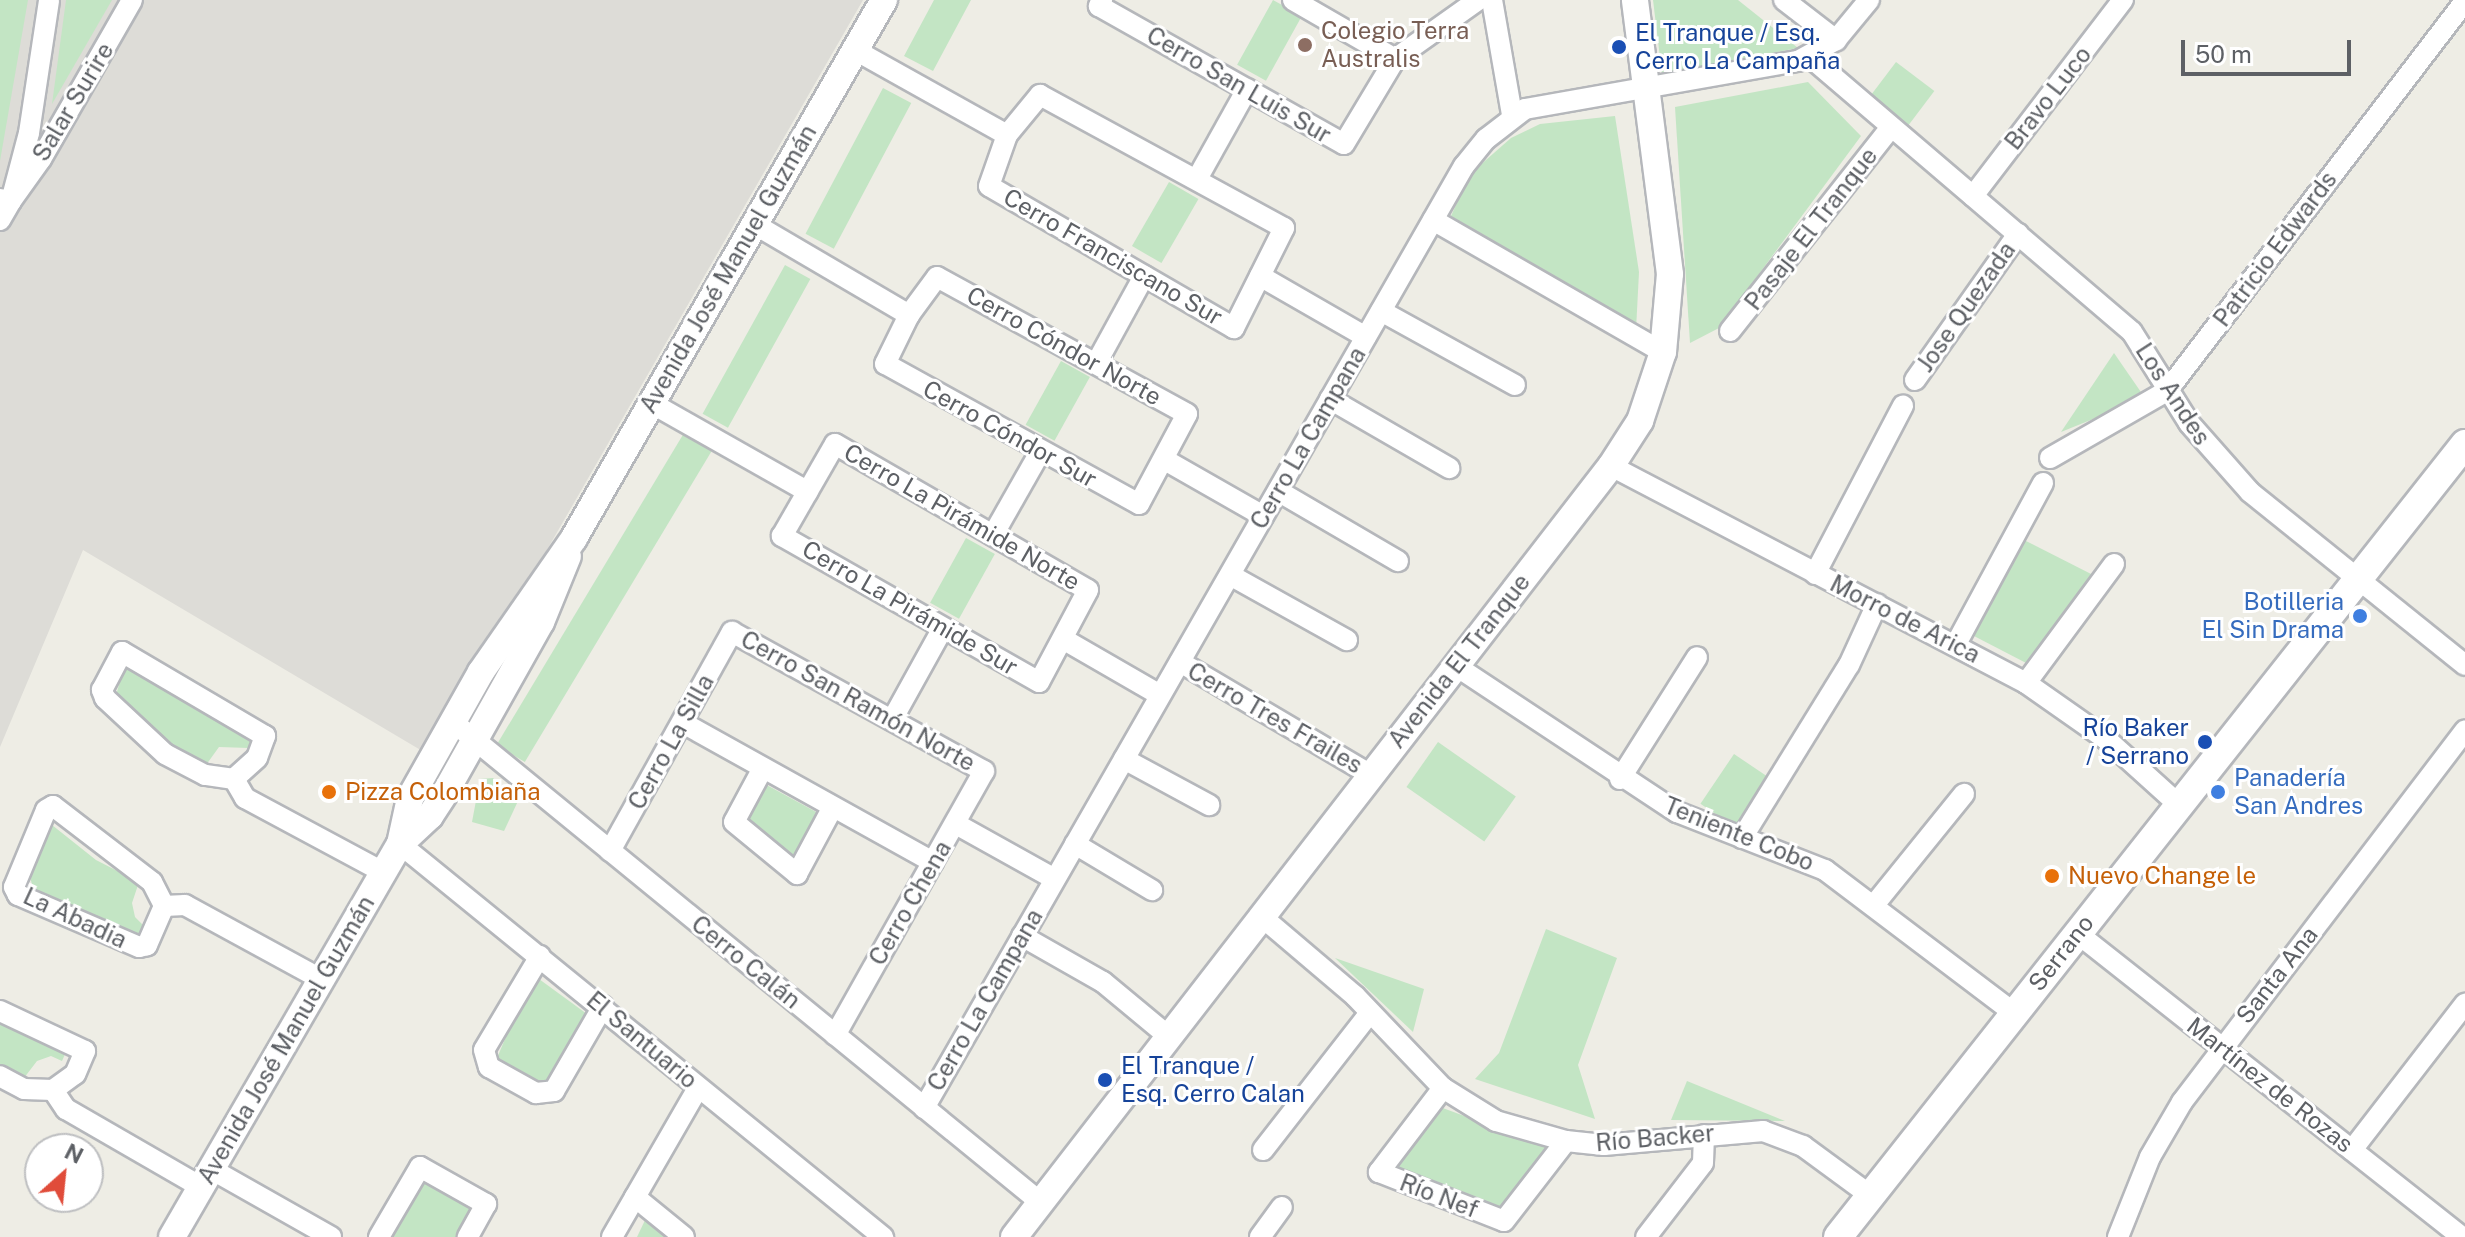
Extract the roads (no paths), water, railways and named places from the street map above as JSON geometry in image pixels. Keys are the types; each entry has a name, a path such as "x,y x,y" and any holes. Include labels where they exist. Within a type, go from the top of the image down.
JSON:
{"main road":[{"name":"Serrano","path":"1838,1237 2465,444"}],"street":[{"path":"0,220 40,78 49,0"},
{"name":"Salar Surire","path":"5,200 41,159 132,0"},
{"name":"Avenida José Manuel Guzmán","path":"400,844 410,798 453,722 519,610 574,538 884,0"},
{"name":"Cerro San Luis Sur","path":"1102,0 1099,6 1344,144 1395,59"},
{"path":"1293,0 1395,59 1478,0"},
{"path":"1492,0 1512,115 1647,88 1762,70 1810,57 1836,40 1869,0"},
{"name":"Avenida El Tranque","path":"1014,1237 1611,466 1640,421 1663,352 1670,303 1669,255 1635,0"},
{"path":"1784,0 1836,40"},
{"name":"Bravo Luco","path":"1973,196 2123,0"},
{"name":"Patricio Edwards","path":"2050,458 2167,391 2465,1"},
{"path":"855,50 1007,135 1040,95 1197,179 1284,228 1260,276 1366,337"},
{"name":"Los Andes","path":"1810,57 2132,332 2167,391 2230,472 2465,665"},
{"path":"1197,179 1247,89"},
{"name":"Cerro La Campana","path":"924,1108 1433,220 1474,152 1512,115"},
{"name":"Pasaje El Tranque","path":"1730,331 1891,127"},
{"name":"Cerro Franciscano Sur","path":"1007,135 989,186 1234,328 1260,276"},
{"path":"1433,220 1663,352"},
{"path":"754,224 909,315"},
{"name":"Jose Quezada","path":"1915,380 2018,234"},
{"path":"1097,362 1144,276"},
{"name":"Cerro Cóndor Norte","path":"909,315 937,277 1097,362 1187,414 1165,460"},
{"path":"1381,311 1515,385"},
{"name":"Cerro Cóndor Sur","path":"909,315 885,364 1039,454 1139,504 1165,460"},
{"path":"1330,399 1449,468"},
{"path":"651,403 808,492"},
{"path":"1815,574 1903,406"},
{"name":"Cerro La Pirámide Norte","path":"808,492 835,444 993,535 1088,590 1063,639"},
{"path":"993,535 1039,454"},
{"path":"1165,460 1263,516"},
{"name":"Morro de Arica","path":"1611,466 2026,683 2106,739 2178,804"},
{"path":"1956,644 2043,483"},
{"path":"1278,491 1398,561"},
{"name":"Cerro La Pirámide Sur","path":"808,492 782,536 1039,682 1063,639"},
{"name":"Avenida José Manuel Guzmán","path":"172,1237 400,844 430,816 475,739 541,622 574,538"},
{"path":"2026,683 2114,564"},
{"path":"1230,575 1347,640"},
{"path":"1742,838 1849,665 1877,604"},
{"path":"892,720 943,628"},
{"name":"Cerro San Ramón Norte","path":"732,632 984,771"},
{"name":"Cerro La Silla","path":"610,851 732,632"},
{"path":"1063,639 1160,695"},
{"path":"122,652 265,736 257,758 234,779 205,775 165,754 105,698 102,690 122,652"},
{"path":"1620,779 1697,657"},
{"name":"Cerro Tres Frailes","path":"1180,662 1371,775"},
{"name":"Teniente Cobo","path":"1456,666 1620,779 1677,812 1809,860 1874,905 2014,1013"},
{"name":"Cerro Calán","path":"453,722 1040,1202"},
{"path":"683,723 933,862"},
{"name":"Santa Ana","path":"2118,1237 2166,1127 2222,1047 2465,731"},
{"path":"1124,759 1209,805"},
{"path":"763,768 734,822 797,874 833,807"},
{"name":"Cerro Chena","path":"835,1035 984,771"},
{"path":"234,779 245,798 383,872"},
{"path":"1874,905 1964,794"},
{"name":"La Abadia","path":"53,806 152,882 164,906 147,945 139,947 18,895 14,887 46,810 53,806"},
{"path":"956,824 1055,879"},
{"name":"El Santuario","path":"400,844 603,1006 698,1088 883,1237"},
{"path":"1075,844 1152,890"},
{"path":"164,906 185,905 321,979"},
{"name":"Río Backer","path":"1261,916 1369,1014 1443,1088 1496,1121 1566,1141 1604,1145 1741,1130 1783,1136 1871,1196"},
{"name":"Martínez de Rozas","path":"2077,933 2462,1237"},
{"path":"1022,936 1103,982 1168,1036"},
{"path":"540,956 484,1050 489,1067 536,1093 554,1091 603,1006"},
{"path":"2352,1150 2465,1004"},
{"path":"0,1011 85,1051 75,1074 53,1090 24,1089 0,1076"},
{"path":"1263,1150 1369,1014"},
{"path":"612,1237 698,1088"},
{"name":"Río Nef","path":"1443,1088 1379,1172 1504,1221 1566,1141"},
{"path":"53,1090 66,1109 331,1237"},
{"path":"1646,1237 1697,1174 1706,1154 1704,1135"},
{"path":"379,1237 420,1167 486,1204 468,1237"},
{"path":"635,1197 684,1237"},
{"path":"1260,1237 1282,1207"}],"place":[{"name":"Colegio Terra Australis","path":"1305,45"},
{"name":"El Tranque / Esq. Cerro La Campaña","path":"1619,47"},
{"name":"Botilleria El Sin Drama","path":"2360,616"},
{"name":"Río Baker / Serrano","path":"2205,742"},
{"name":"Pizza Colombiaña","path":"329,792"},
{"name":"Panadería San Andres","path":"2218,792"},
{"name":"Nuevo Change le","path":"2052,876"},
{"name":"El Tranque / Esq. Cerro Calan","path":"1105,1080"}]}
